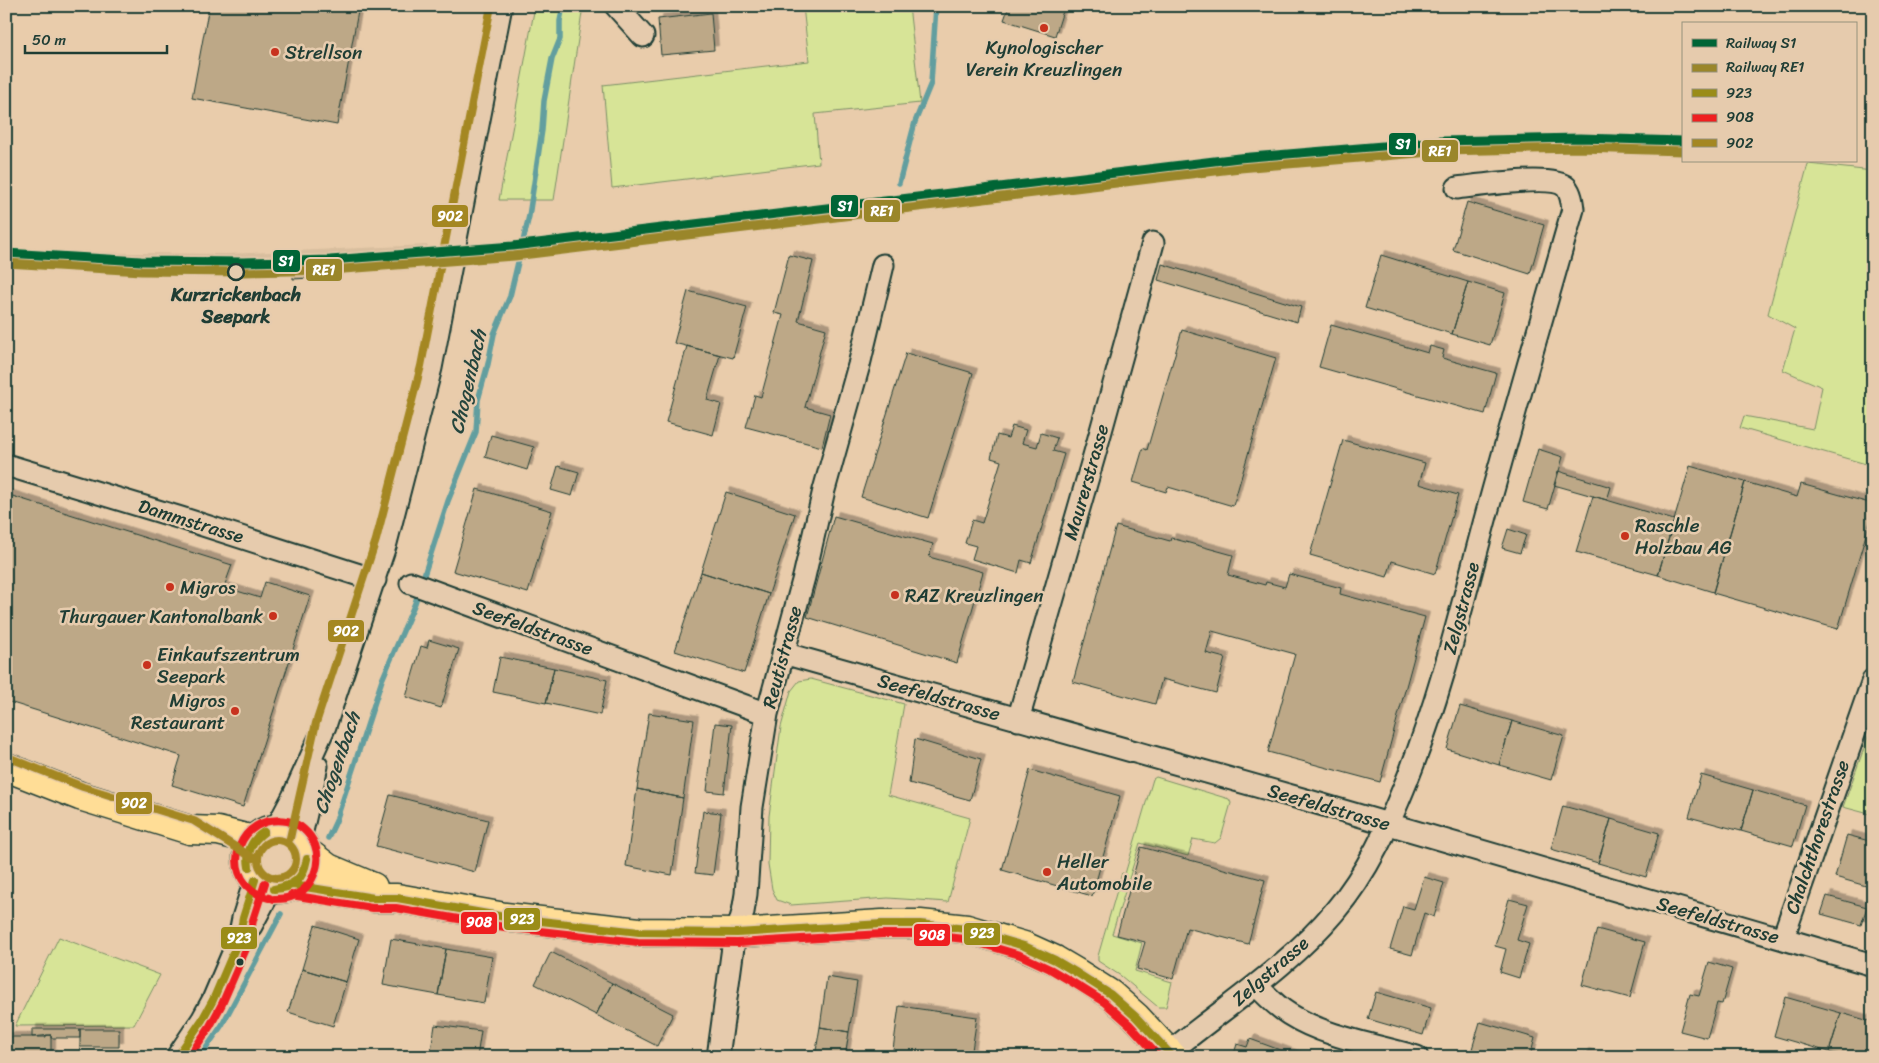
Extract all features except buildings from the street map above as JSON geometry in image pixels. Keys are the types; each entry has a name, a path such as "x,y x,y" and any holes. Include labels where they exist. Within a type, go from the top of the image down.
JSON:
{"main road":[{"path":"6,767 80,796 190,830 218,831 284,840 328,868 397,898"},
{"path":"190,830 267,880 374,898 397,898 505,917 630,931 737,933 882,924 920,924 967,929 1024,946 1055,960 1077,973 1110,994 1136,1017 1171,1054"},
{"path":"267,880 304,874 306,867 284,840"},
{"path":"267,880 247,857 250,848 284,840"}],"street":[{"path":"284,840 326,726 375,580 431,368 501,6"},
{"path":"616,6 643,36"},
{"name":"Zelgstrasse","path":"1171,1054 1257,986 1298,950 1335,912 1372,861 1389,824 1425,733 1574,209 1571,196 1564,186 1555,182 1540,180 1457,188"},
{"name":"Maurerstrasse","path":"1018,720 1153,243"},
{"name":"Reutistrasse","path":"718,1057 733,947 746,894 752,807 767,714 824,490 859,365 883,265"},
{"name":"Dammstrasse","path":"6,465 163,512 375,580"},
{"name":"Seefeldstrasse","path":"420,586 767,714"},
{"name":"Seefeldstrasse","path":"783,654 1389,824 1873,965"},
{"name":"Chalchthorestrasse","path":"1782,938 1873,680"},
{"path":"177,1057 198,1028 213,1000 239,939 254,922 265,900 267,880"},
{"path":"1257,986 1276,1006 1311,1026 1417,1057"}],"shaded area":[{"path":"428,245 425,262 414,270 233,277 73,273 72,266 6,260 6,249 43,252 226,254"}],"green space":[{"path":"535,6 583,6 554,200 499,200"},
{"path":"803,6 909,6 920,103 815,114 819,163 612,188 603,85 809,61"},
{"path":"1808,164 1873,171 1873,466 1740,428 1744,416 1813,429 1822,387 1783,370 1795,329 1768,314"},
{"path":"811,679 904,704 888,795 970,818 948,902 888,898 791,905 777,900 772,889 768,864 769,816 781,727 791,691 799,681"},
{"path":"1873,723 1873,815 1843,807"},
{"path":"1156,777 1229,799 1231,803 1221,838 1215,843 1193,839 1188,856 1140,843 1112,934 1142,943 1135,971 1172,982 1166,1007 1158,1007 1121,976 1098,961 1122,873 1125,874 1153,779"},
{"path":"59,937 160,975 134,1025 15,1026"}],"waterway":[{"name":"Chogenbach","path":"328,838 336,821 382,680 415,603 448,501 476,432 478,400 494,334 510,296 529,216 542,130 544,101 552,59 560,39 560,21 563,6"},
{"path":"899,183 915,122 931,83 936,6"},
{"name":"Chogenbach","path":"200,1057 222,1025 281,914"}],"rail line":[{"name":"S1","path":"6,253 141,261 243,262 330,260 513,246 1239,158 1442,141 1580,138 1682,141"},
{"name":"RE1","path":"6,263 141,271 243,272 331,270 514,256 1240,168 1443,151 1580,148 1682,151"}],"transit line":[{"name":"902","path":"290,838 316,723 376,540 421,366 491,6"},
{"name":"902","path":"10,758 83,787 194,821 253,858"},
{"name":"908","path":"269,898 259,895 246,885 239,873 237,860 239,847 246,835 256,826 270,821 287,821 300,826 313,841 317,852 316,868 310,882 300,893 289,898 274,899"},
{"name":"923","path":"249,867 248,856 251,846 264,832"},
{"name":"923","path":"249,867 251,847 264,832"},
{"name":"902","path":"277,840 291,845 296,859 291,873 277,878 263,873 258,859 263,845 277,840"},
{"name":"923","path":"274,889 293,885 303,872 307,859"},
{"name":"923","path":"274,889 287,886 300,877 307,859"},
{"name":"923","path":"177,1057 213,1000 239,939 243,918 255,880"},
{"name":"908","path":"189,1057 222,1004 249,942 253,920 265,883"},
{"name":"923","path":"293,885 374,898 397,898 505,917 639,932 737,933 882,924 920,924 967,929 1024,946 1055,960 1077,973 1110,994 1136,1017 1173,1057"},
{"name":"908","path":"291,895 372,908 396,908 504,927 638,942 738,943 882,934 919,934 965,939 1020,955 1072,982 1104,1002 1129,1024 1159,1057"}],"place":[{"name":"Kynologischer Verein Kreuzlingen","path":"1044,28"},
{"name":"Strellson","path":"275,52"},
{"name":"Kurzrickenbach Seepark","path":"236,272"},
{"name":"Raschle Holzbau AG","path":"1625,536"},
{"name":"Migros","path":"170,587"},
{"name":"RAZ Kreuzlingen","path":"895,595"},
{"name":"Thurgauer Kantonalbank","path":"273,616"},
{"name":"Einkaufszentrum Seepark","path":"147,665"},
{"name":"Migros Restaurant","path":"235,711"},
{"name":"Heller Automobile","path":"1047,872"}]}
